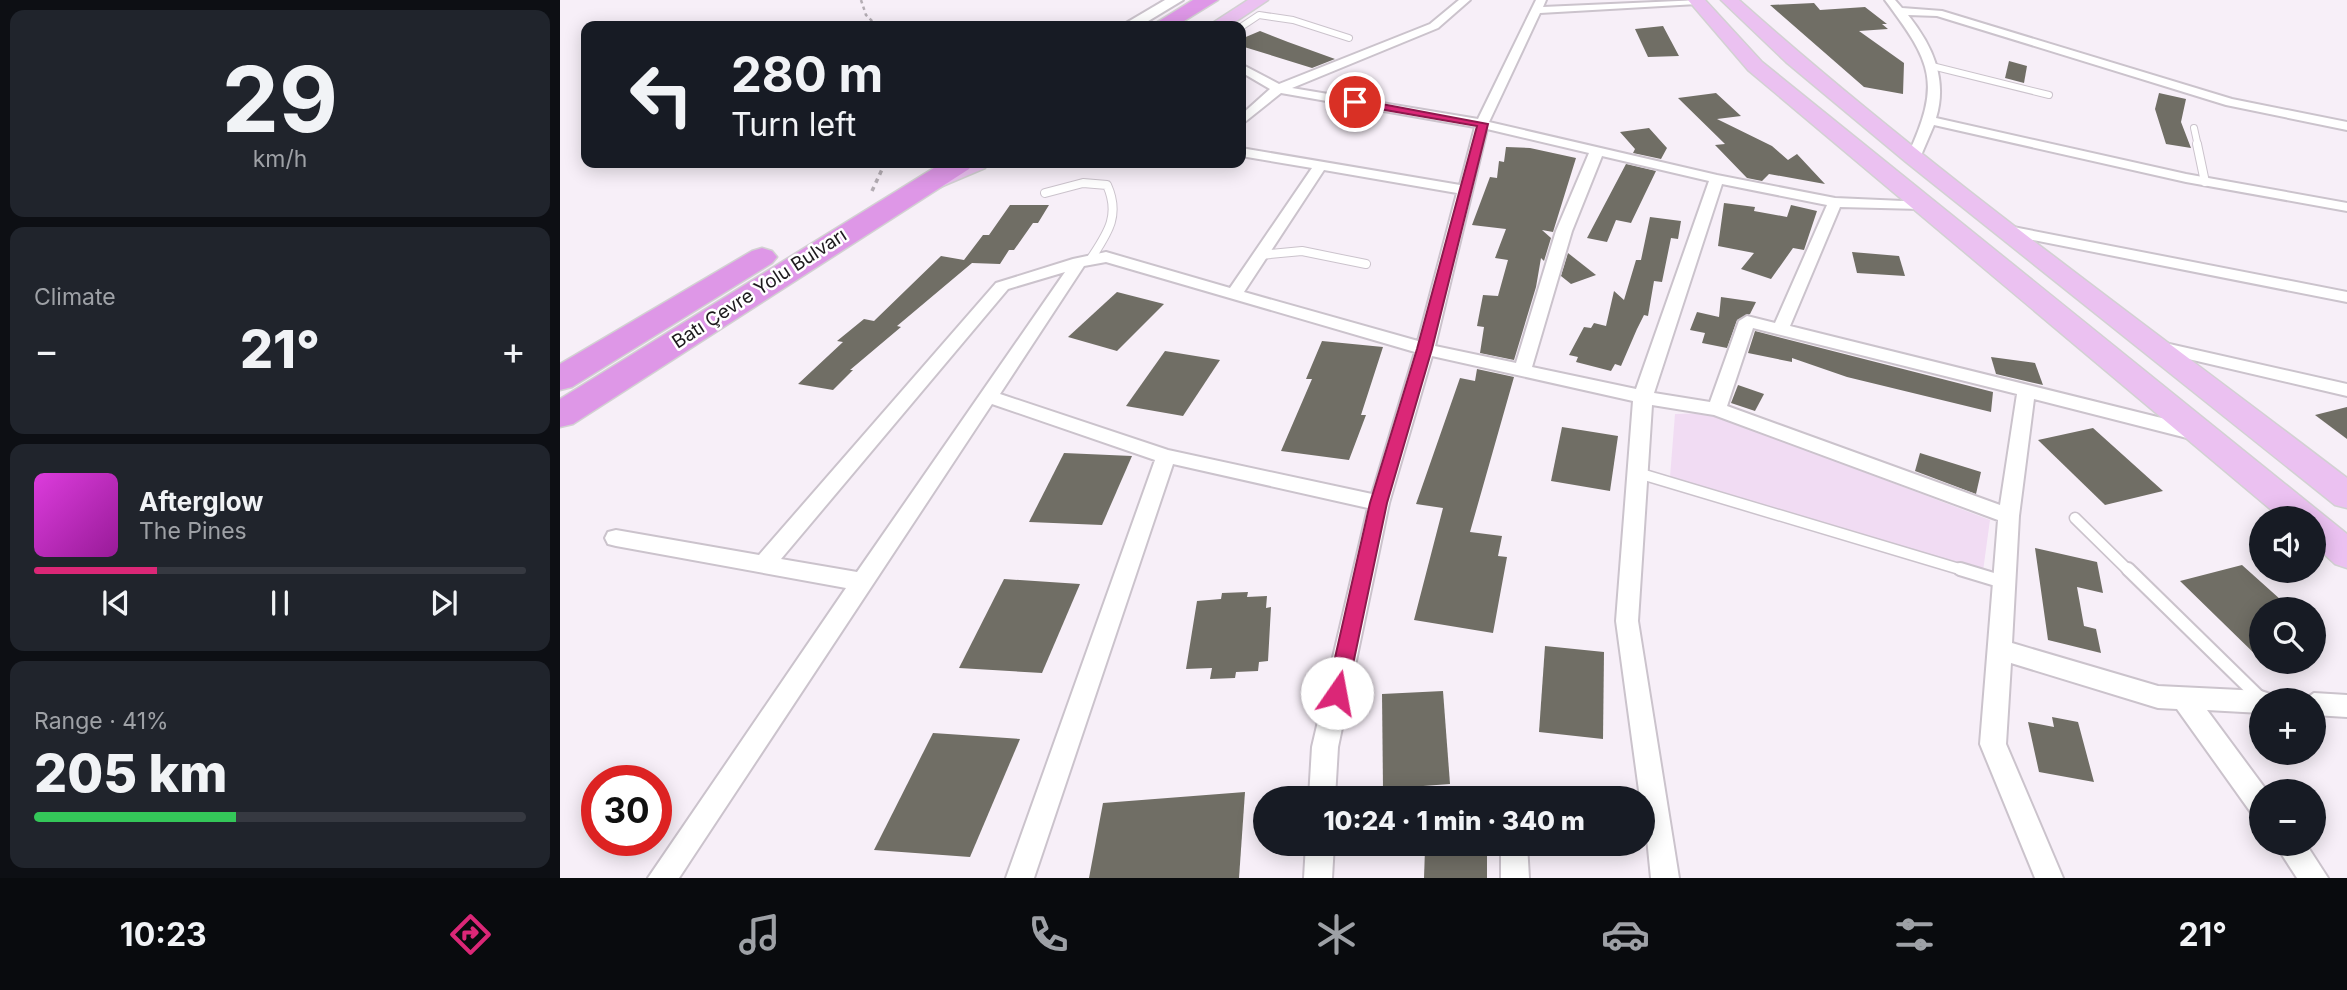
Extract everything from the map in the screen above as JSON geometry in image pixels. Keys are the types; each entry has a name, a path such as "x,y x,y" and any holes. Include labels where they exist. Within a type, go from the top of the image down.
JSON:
{"highway":[{"path":"1170,21 1208,0"},
{"path":"1202,21 1238,0"},
{"name":"Batı Çevre Yolu Bulvarı","path":"560,379 910,168"},
{"name":"Batı Çevre Yolu Bulvarı","path":"560,415 951,168"}],"main road":[{"path":"1138,21 1176,0"},
{"path":"1225,21 1260,0"},
{"path":"1697,1 1755,66 2289,506"},
{"path":"1736,5 1793,58 1914,157 2347,496"},
{"path":"902,197 966,168"},
{"path":"2326,536 2347,554"}],"street":[{"path":"1246,117 1278,89 1434,26 1465,0"},
{"path":"1323,786 1325,747 1379,503 1425,349 1482,124 1540,5 1697,1"},
{"path":"1893,3 1925,48 1936,75 1932,121 1914,157"},
{"path":"1893,3 1938,13 2230,102 2347,126"},
{"path":"1246,70 1278,89 1482,124 1596,153 1717,179 1835,202 1921,205"},
{"path":"1932,121 2205,182 2347,207"},
{"path":"1246,153 1465,190"},
{"path":"1522,372 1564,231 1596,153"},
{"path":"1234,294 1321,165"},
{"path":"1665,878 1627,621 1643,397 1717,179"},
{"path":"1780,330 1835,202"},
{"path":"2008,231 2347,297"},
{"path":"764,564 1002,286 1106,257 1425,349 1643,397 1717,409 2009,516"},
{"path":"662,878 987,396 1084,261"},
{"path":"1717,409 1747,321 2203,435"},
{"path":"2156,346 2347,390"},
{"path":"2026,392 2009,516 1993,744 2049,878"},
{"path":"987,396 1166,456 1379,503"},
{"path":"1020,878 1166,456"},
{"path":"616,538 862,582"},
{"path":"1998,649 2158,697 2249,701"},
{"path":"2183,698 2249,789"},
{"path":"2326,705 2347,706"},
{"path":"1318,878 1319,856"},
{"path":"1514,856 1515,878"},
{"path":"2298,856 2314,878"}],"lane":[{"path":"1246,24 1259,15 1293,20 1349,38"},
{"path":"1932,66 2049,95"},
{"path":"2194,128 2205,182"},
{"path":"1045,193 1072,185 1107,185 1115,199 1116,218 1084,261"},
{"path":"1260,255 1302,251 1366,264"},
{"path":"1638,473 2004,582"},
{"path":"2075,518 2249,688"}],"path":[{"path":"861,0 861,8 870,21"},
{"path":"872,191 883,168"}],"shaded area":[{"path":"1709,413 1990,520 1983,571 1670,477 1675,414"}],"building":[{"path":"1814,3 1820,10 1865,7 1887,24 1882,24 1888,29 1859,31 1904,63 1903,94 1864,87 1770,5"},
{"path":"1663,26 1679,56 1648,57 1635,29"},
{"path":"1260,31 1335,59 1312,68 1246,48 1246,37"},
{"path":"2009,61 2027,66 2024,83 2005,78"},
{"path":"1716,93 1741,116 1717,119 1772,146 1788,160 1797,154 1825,184 1769,174 1762,181 1747,178 1715,145 1725,144 1678,98"},
{"path":"2159,93 2186,99 2181,122 2191,148 2166,144 2155,109"},
{"path":"1649,128 1667,148 1661,159 1633,153 1635,149 1620,132"},
{"path":"1506,147 1530,148 1576,158 1553,232 1542,230 1551,238 1544,261 1541,258 1536,287 1514,360 1480,353 1484,327 1477,326 1483,295 1498,296 1508,260 1495,258 1506,229 1472,225 1490,177 1497,178 1499,161 1504,162"},
{"path":"1626,164 1656,171 1631,223 1616,220 1607,242 1587,238"},
{"path":"1724,203 1755,207 1754,211 1787,217 1791,205 1817,211 1804,250 1793,248 1771,279 1741,269 1754,253 1718,246"},
{"path":"1010,205 1049,205 1038,223 1033,223 1014,250 1009,250 1000,264 972,263 897,326 901,327 850,370 853,370 833,390 798,384 843,342 837,341 864,319 874,321 941,256 964,260 983,235 989,235"},
{"path":"1650,217 1681,221 1678,239 1671,238 1662,282 1654,281 1648,316 1644,315 1621,366 1615,364 1611,371 1576,362 1578,357 1569,355 1584,327 1591,328 1594,323 1606,326 1614,291 1624,300 1636,260 1641,260"},
{"path":"1852,252 1899,256 1905,276 1857,273"},
{"path":"1568,253 1596,275 1571,284 1561,276"},
{"path":"1117,292 1164,304 1117,351 1068,337"},
{"path":"1721,297 1756,302 1750,314 1737,320 1727,348 1702,343 1705,333 1690,330 1697,312 1719,317"},
{"path":"1755,331 1993,392 1991,412 1847,377 1792,358 1792,362 1748,353"},
{"path":"1322,341 1383,347 1361,415 1366,415 1349,460 1281,451 1312,379 1306,379"},
{"path":"1165,351 1220,360 1183,416 1126,406"},
{"path":"1991,357 2035,363 2043,385 1996,374"},
{"path":"1477,369 1514,377 1470,532 1502,536 1498,556 1507,557 1493,633 1414,620 1443,508 1416,504 1460,378 1475,381"},
{"path":"1738,385 1764,394 1755,411 1731,403"},
{"path":"2347,407 2347,439 2315,415"},
{"path":"1562,427 1618,436 1610,491 1551,481"},
{"path":"2093,428 2163,491 2105,505 2038,440"},
{"path":"1064,453 1132,456 1102,525 1029,522"},
{"path":"1920,453 1981,472 1976,494 1915,471"},
{"path":"2035,548 2097,562 2103,593 2077,587 2084,626 2096,629 2101,653 2048,640"},
{"path":"2242,565 2249,571 2249,583 2262,583 2278,597 2249,597 2249,648 2180,581"},
{"path":"1004,579 1080,584 1042,673 959,668"},
{"path":"1248,592 1247,597 1267,596 1266,608 1271,607 1268,661 1259,662 1258,671 1236,672 1235,678 1210,679 1212,668 1186,669 1197,601 1221,599 1222,593"},
{"path":"1545,646 1604,652 1603,739 1539,732"},
{"path":"1443,691 1450,784 1383,786 1382,694"},
{"path":"2052,717 2078,722 2094,782 2039,772 2028,722 2054,727"},
{"path":"933,733 1020,739 970,857 874,850"},
{"path":"1245,792 1239,878 1089,878 1103,803"},
{"path":"1425,856 1487,856 1487,878 1424,878"}],"route":[{"path":"1337,693 1379,503 1425,349 1482,124 1355,102"}]}
